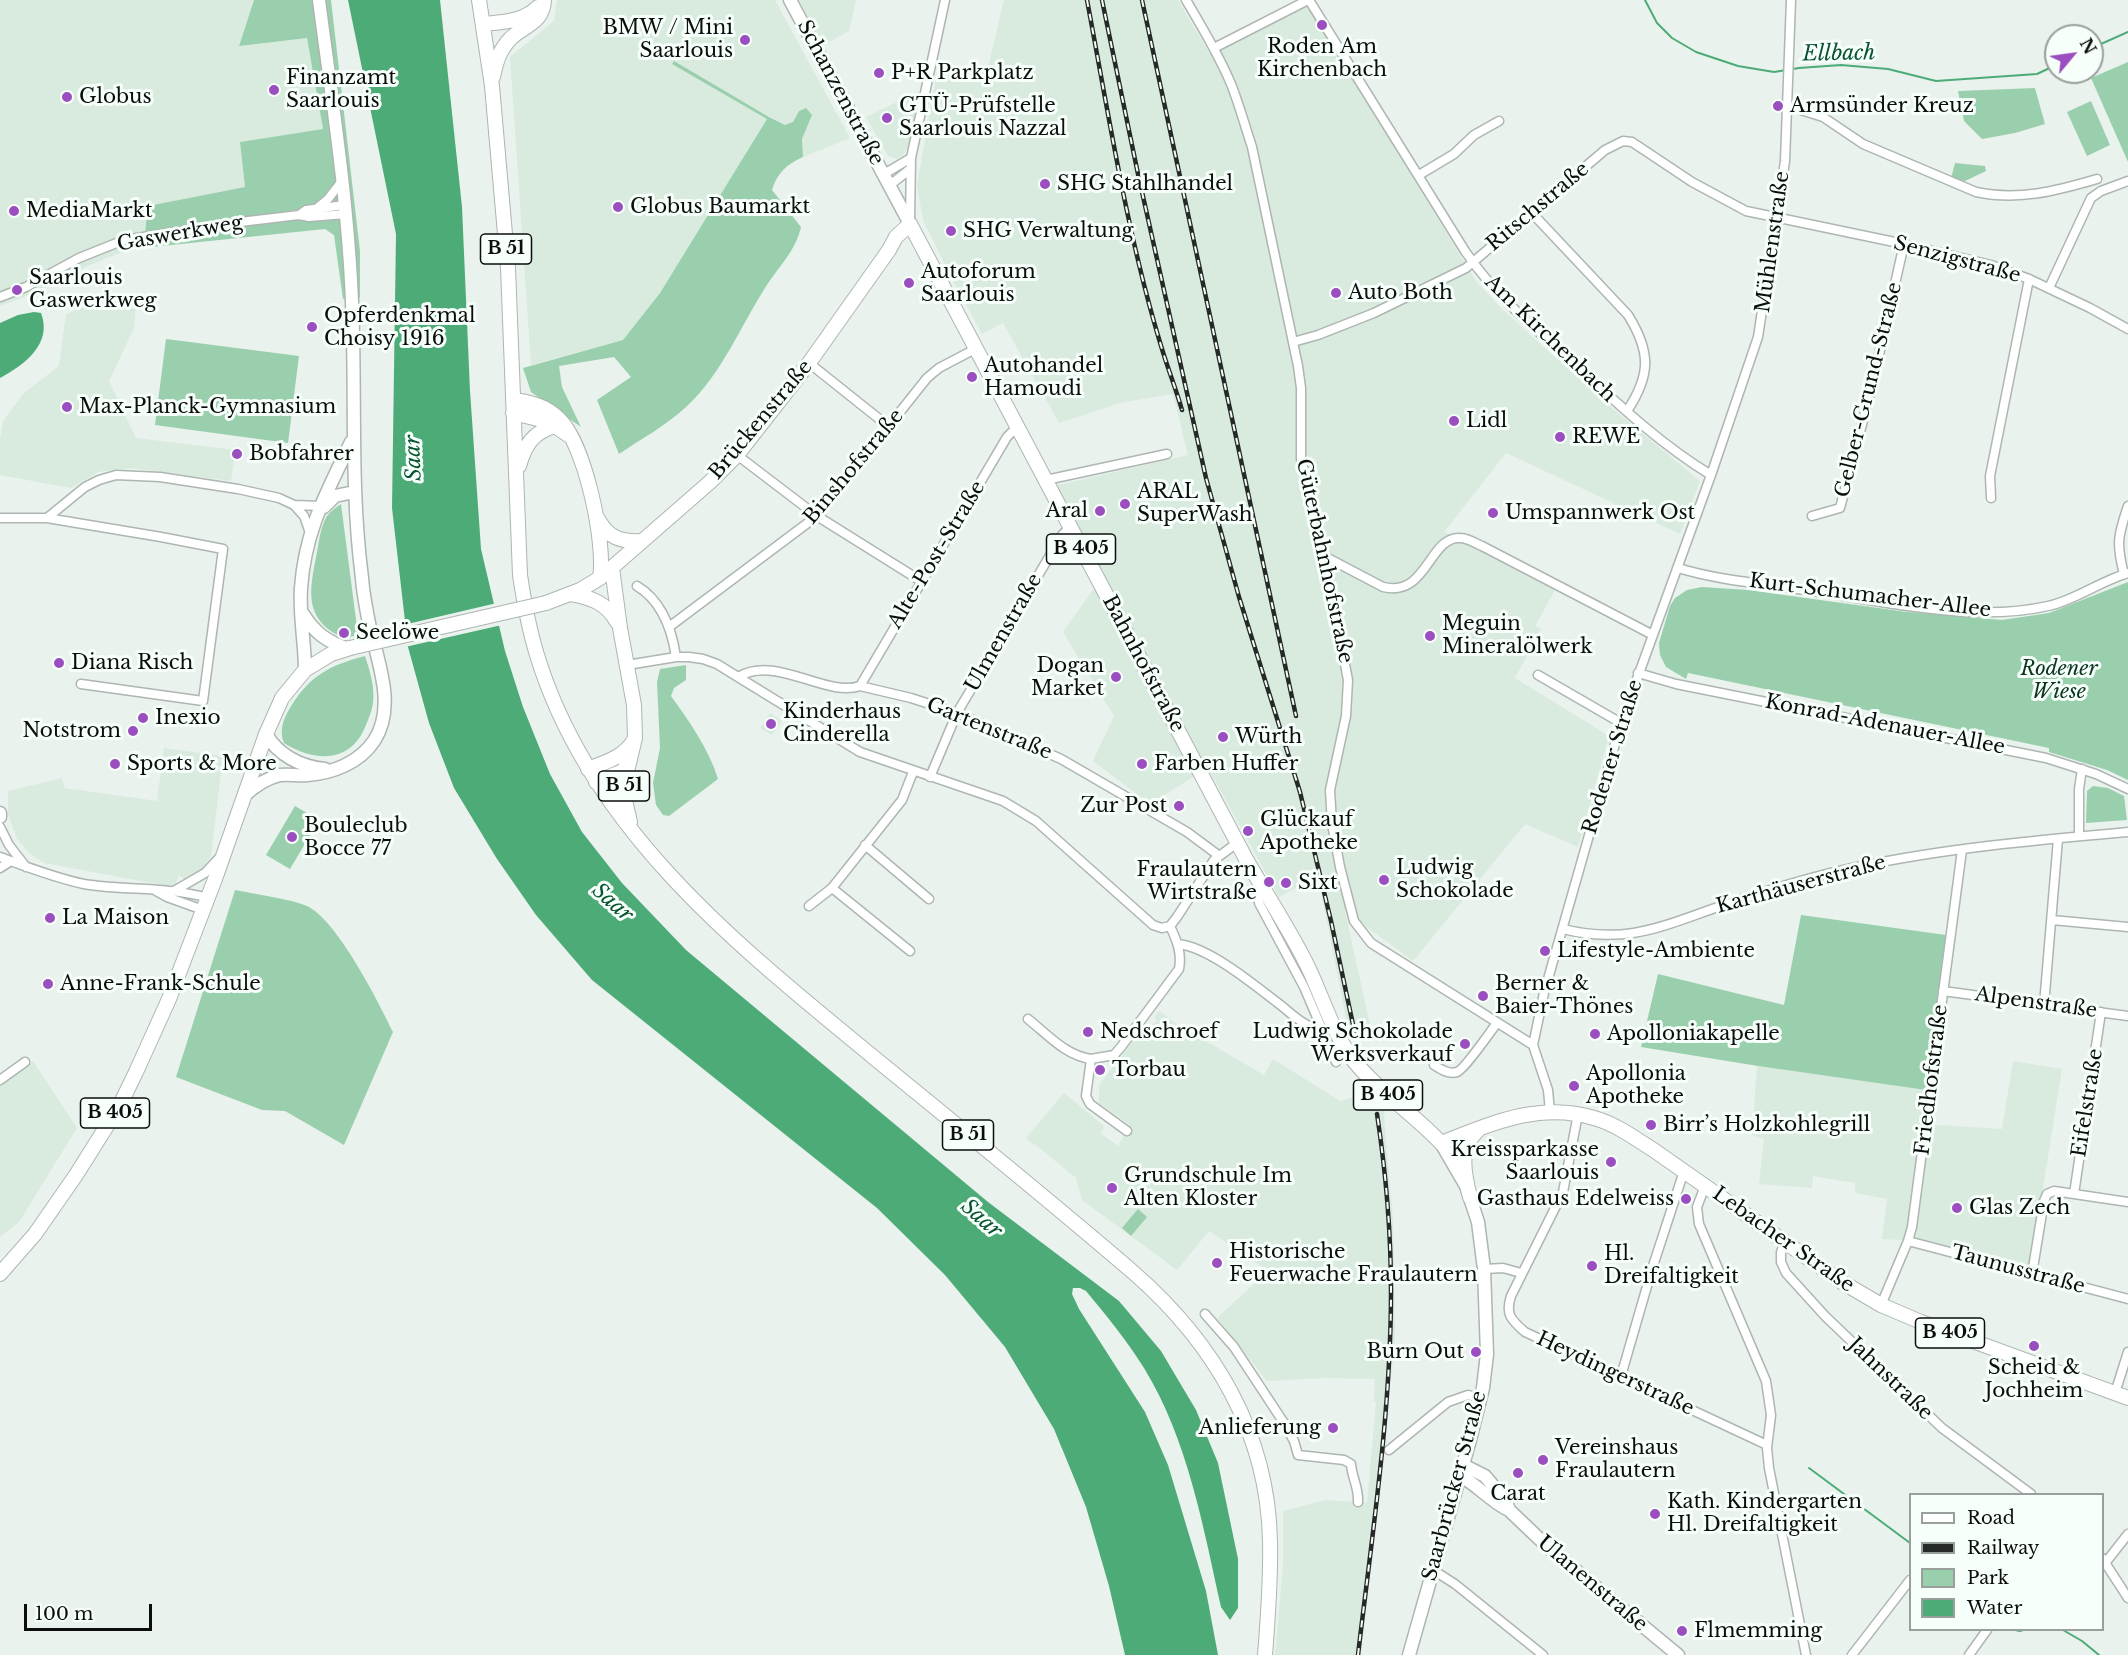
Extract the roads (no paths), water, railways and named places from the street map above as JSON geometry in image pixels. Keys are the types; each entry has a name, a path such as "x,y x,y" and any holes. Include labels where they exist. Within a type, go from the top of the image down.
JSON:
{"main road":[{"name":"B 51","path":"479,0 492,86 508,268 520,575 528,626 547,684 568,732 596,782 633,833 688,894 755,959 1127,1266 1160,1295 1194,1333 1233,1395 1251,1439 1264,1482 1270,1539 1270,1583 1265,1655"},
{"path":"484,30 524,18 543,0"},
{"path":"492,86 498,56 504,46 520,31 536,21 540,16 543,0"},
{"path":"484,30 520,31"},
{"name":"Brückenstraße","path":"349,648 546,603 600,579 710,482 737,455 809,363 889,250 913,230"},
{"name":"Bahnhofstraße","path":"913,230 1237,843 1303,956 1341,1041 1365,1073 1441,1143"},
{"path":"513,406 536,404 545,408 558,418 573,440 583,466 594,512 601,555 600,579"},
{"path":"513,406 555,426 573,440"},
{"name":"B 51","path":"516,477 528,441 536,434 555,426"},
{"path":"594,512 602,528 615,538 642,541"},
{"name":"B 51","path":"612,568 634,705 635,738 624,796 625,809 633,833"},
{"name":"B 51","path":"570,594 585,596 600,603 612,614 620,628"},
{"name":"B 405","path":"0,1274 34,1234 76,1175 120,1105 155,1035 226,848 266,734 282,698 305,670 331,654 349,648"},
{"name":"B 51","path":"588,769 619,756 625,752 635,738"},
{"name":"B 51","path":"596,782 623,771 630,762"},
{"name":"B 405","path":"1441,1143 1520,1115 1550,1112"},
{"name":"Lebacher Straße","path":"1550,1112 1595,1118 1623,1131 1842,1281 1881,1305 2121,1396"},
{"path":"1470,1197 1464,1173 1464,1161 1470,1141 1482,1127"}],"street":[{"path":"245,795 255,786 282,775 307,775 335,770 351,763 375,740 383,720 385,693 362,582 354,492 352,303 342,181 319,0"},
{"name":"Schanzenstraße","path":"790,0 890,185"},
{"name":"Bahnhofstraße","path":"913,230 909,170 945,0"},
{"name":"Güterbahnhofstraße","path":"1186,0 1214,48 1230,82 1251,147 1293,342 1301,387 1301,459 1324,556 1348,680 1347,708 1333,770 1330,806 1340,867 1354,921 1371,943 1497,1023"},
{"path":"1214,48 1308,0"},
{"name":"Am Kirchenbach","path":"1308,0 1473,262 1489,283 1513,308 1627,411 1684,458 1711,475"},
{"name":"Mühlenstraße","path":"1711,475 1757,342 1785,161 1791,2"},
{"path":"1788,106 1823,117 1845,134 1870,148 1976,192 1991,196 2056,192 2097,179"},
{"path":"1419,175 1454,154 1474,135 1499,121"},
{"name":"Ritschstraße","path":"1293,342 1374,313 1456,273 1473,262 1605,150 1623,141 1632,142 1692,182 1734,206 1777,219"},
{"path":"884,174 911,158"},
{"path":"890,185 909,170"},
{"name":"Gaswerkweg","path":"317,208 328,199 342,181"},
{"path":"2049,288 2091,198 2096,193 2128,181"},
{"name":"Bahnhofstraße","path":"890,185 913,230"},
{"name":"Gaswerkweg","path":"299,215 306,210 317,208 345,210"},
{"name":"Gaswerkweg","path":"0,297 26,287 79,258 124,240 240,222 299,215 309,217 345,210"},
{"path":"1531,212 1628,315 1639,333 1645,355 1643,383 1627,411"},
{"name":"Senzigstraße","path":"1777,219 1904,244 1991,265 2049,288 2128,329"},
{"name":"Gelber-Grund-Straße","path":"1812,516 1840,508 1873,382 1904,244"},
{"path":"1991,498 1990,476 2029,279"},
{"name":"Binshofstraße","path":"669,627 817,516 933,372 977,348"},
{"path":"809,363 888,426"},
{"name":"Alte-Post-Straße","path":"860,686 1007,437 1017,427"},
{"path":"305,670 301,609 304,560 310,532 354,437"},
{"path":"1046,480 1167,454"},
{"path":"737,455 817,516 921,581"},
{"path":"47,518 85,487 116,475 160,477 238,489 319,510"},
{"name":"Rodener Straße","path":"1533,1045 1544,993 1621,723 1711,475"},
{"path":"319,510 335,496 354,492"},
{"path":"294,505 304,516 310,532"},
{"path":"2126,574 2119,556 2118,538 2128,506"},
{"path":"0,518 47,518 223,549 203,700 81,684"},
{"name":"Ulmenstraße","path":"930,777 957,713 1062,535 1070,527"},
{"path":"1324,556 1383,587 1401,588 1419,575 1444,544 1450,539 1461,538 1476,543 1653,635"},
{"name":"Kurt-Schumacher-Allee","path":"1677,568 1715,577 1854,598 1989,612 2050,606 2126,574"},
{"path":"637,586 657,605 669,627 676,657"},
{"path":"301,609 314,631 322,638 349,648"},
{"path":"627,665 676,657 703,659 717,664 843,744 874,759 990,795 1018,809 1057,839 1153,925 1162,928 1170,926 1177,917 1218,855 1237,843"},
{"name":"Gartenstraße","path":"738,677 746,672 757,670 774,671 836,686 855,688 860,686 911,698 957,713 1061,759 1186,832 1218,855"},
{"name":"Konrad-Adenauer-Allee","path":"1638,673 1676,684 2046,758 2082,769 2128,789"},
{"path":"1538,675 1621,723"},
{"path":"266,734 276,748 295,761 321,769 335,770"},
{"path":"2079,836 2079,789 2082,769"},
{"path":"809,906 832,888 902,800 913,772"},
{"path":"0,827 9,845 26,867"},
{"name":"Karthäuserstraße","path":"1563,929 1594,935 1643,932 1772,889 1884,861 1962,849 2128,832"},
{"path":"2044,1005 2058,839"},
{"path":"866,845 930,899"},
{"path":"174,891 205,873 226,848"},
{"name":"Friedhofstraße","path":"1881,1305 1908,1241 1921,1166 1962,849"},
{"path":"0,857 84,884 174,891 205,904"},
{"path":"0,868 11,861"},
{"path":"1256,877 1259,903 1304,987 1336,1062"},
{"path":"832,888 910,951"},
{"path":"155,891 167,897 205,904"},
{"path":"2052,920 2128,927"},
{"path":"1028,1019 1080,1058 1091,1059 1114,1054 1179,969 1181,960 1179,944 1170,926"},
{"path":"1179,944 1198,949 1225,965 1305,1025 1323,1031"},
{"name":"Alpenstraße","path":"1943,991 2128,1016"},
{"name":"Eifelstraße","path":"2074,1194 2101,1012"},
{"path":"1434,1065 1447,1072 1456,1072 1464,1066 1497,1023 1533,1045 1548,1090 1550,1112"},
{"path":"1091,1059 1086,1096 1090,1104 1127,1131"},
{"path":"0,1080 25,1062"},
{"name":"Heydingerstraße","path":"1578,1114 1563,1191 1543,1234 1521,1273 1508,1307 1514,1323 1525,1332 1767,1445"},
{"name":"Saarbrücker Straße","path":"1408,1655 1481,1398 1487,1354 1481,1235 1470,1197 1441,1143"},
{"path":"1621,1376 1684,1171"},
{"path":"1705,1186 1697,1206 1699,1224 1762,1368 1769,1398 1771,1415 1767,1445 1769,1468 1806,1655"},
{"path":"2032,1274 2044,1200 2047,1194 2054,1191 2128,1202"},
{"name":"Taunusstraße","path":"1908,1241 2128,1299"},
{"name":"Jahnstraße","path":"1785,1242 1781,1252 1781,1262 1786,1273 1825,1316 1942,1428 2030,1493"},
{"path":"1484,1269 1503,1268 1521,1273"},
{"path":"1205,1314 1234,1347 1284,1423 1294,1441 1298,1455 1344,1460 1351,1464 1352,1479 1358,1490 1358,1502"},
{"path":"2121,1396 2128,1352"},
{"path":"1389,1450 1449,1401 1468,1395 1481,1398"},
{"name":"Ulanenstraße","path":"1461,1470 1485,1476 1506,1501 1509,1510 1551,1550 1678,1655"},
{"path":"2128,1534 2104,1560 2125,1587 2128,1598"},
{"path":"1432,1570 1455,1584 1543,1655"},
{"path":"1852,1655 1909,1583"},
{"path":"1969,1655 1986,1631"}],"water":[{"name":"Saar","path":"348,0 440,0 462,207 470,391 481,549 505,651 523,707 550,774 582,832 622,883 686,950 988,1202 1119,1301 1161,1351 1196,1410 1218,1463 1238,1559 1238,1608 1230,1620 1221,1607 1183,1454 1159,1396 1144,1368 1102,1310 1086,1291 1073,1288 1072,1294 1079,1309 1145,1412 1168,1465 1206,1591 1218,1655 1125,1655 1109,1586 1086,1507 1054,1429 1005,1347 945,1275 877,1208 592,980 536,915 497,859 454,788 429,723 408,647 392,508 396,234"},
{"path":"41,313 44,324 40,344 27,360 0,378 0,323 18,315"}],"waterway":[{"name":"Ellbach","path":"1645,0 1657,23 1672,38 1696,52 1738,66 1774,72 1841,65 1888,69 1936,81 2037,74 2044,71"},
{"name":"Ellbach","path":"2104,43 2128,32"},
{"path":"1809,1468 1909,1542"},
{"path":"2065,1631 2099,1655"}],"railway":[{"path":"1087,0 1139,263 1162,349 1182,410"},
{"path":"1102,0 1138,174 1206,478 1239,597 1300,792 1355,1034"},
{"path":"1142,0 1296,716"},
{"path":"1358,1655 1380,1474 1390,1337 1389,1225 1377,1114"}],"place":[{"name":"Roden Am Kirchenbach","path":"1322,25"},
{"name":"BMW / Mini Saarlouis","path":"745,40"},
{"name":"P+R Parkplatz","path":"879,73"},
{"name":"Finanzamt Saarlouis","path":"274,90"},
{"name":"Globus","path":"67,97"},
{"name":"Armsünder Kreuz","path":"1778,106"},
{"name":"GTÜ-Prüfstelle Saarlouis Nazzal","path":"887,118"},
{"name":"SHG Stahlhandel","path":"1045,184"},
{"name":"Globus Baumarkt","path":"618,207"},
{"name":"MediaMarkt","path":"14,211"},
{"name":"SHG Verwaltung","path":"951,231"},
{"name":"Autoforum Saarlouis","path":"909,283"},
{"name":"Saarlouis Gaswerkweg","path":"17,290"},
{"name":"Auto Both","path":"1336,293"},
{"name":"Opferdenkmal Choisy 1916","path":"312,327"},
{"name":"Autohandel Hamoudi","path":"972,377"},
{"name":"Max-Planck-Gymnasium","path":"67,407"},
{"name":"Lidl","path":"1454,421"},
{"name":"REWE","path":"1560,437"},
{"name":"Bobfahrer","path":"237,454"},
{"name":"ARAL SuperWash","path":"1125,504"},
{"name":"Aral","path":"1100,511"},
{"name":"Umspannwerk Ost","path":"1493,513"},
{"name":"Seelöwe","path":"344,633"},
{"name":"Meguin Mineralölwerk","path":"1430,636"},
{"name":"Diana Risch","path":"59,663"},
{"name":"Dogan Market","path":"1116,677"},
{"name":"Inexio","path":"143,718"},
{"name":"Kinderhaus Cinderella","path":"771,724"},
{"name":"Notstrom","path":"133,731"},
{"name":"Würth","path":"1223,737"},
{"name":"Sports & More","path":"115,764"},
{"name":"Farben Huffer","path":"1142,764"},
{"name":"Zur Post","path":"1179,806"},
{"name":"Glückauf Apotheke","path":"1248,831"},
{"name":"Bouleclub Bocce 77","path":"292,837"},
{"name":"Ludwig Schokolade","path":"1384,880"},
{"name":"Fraulautern Wirtstraße","path":"1269,882"},
{"name":"Sixt","path":"1286,883"},
{"name":"La Maison","path":"50,918"},
{"name":"Lifestyle-Ambiente","path":"1545,951"},
{"name":"Anne-Frank-Schule","path":"48,984"},
{"name":"Berner & Baier-Thönes","path":"1483,996"},
{"name":"Nedschroef","path":"1088,1032"},
{"name":"Apolloniakapelle","path":"1595,1034"},
{"name":"Ludwig Schokolade Werksverkauf","path":"1465,1044"},
{"name":"Torbau","path":"1100,1070"},
{"name":"Apollonia Apotheke","path":"1574,1086"},
{"name":"Birr’s Holzkohlegrill","path":"1651,1125"},
{"name":"Kreissparkasse Saarlouis","path":"1611,1162"},
{"name":"Grundschule Im Alten Kloster","path":"1112,1188"},
{"name":"Gasthaus Edelweiss","path":"1686,1199"},
{"name":"Glas Zech","path":"1957,1208"},
{"name":"Historische Feuerwache Fraulautern","path":"1217,1263"},
{"name":"Hl. Dreifaltigkeit","path":"1592,1266"},
{"name":"Scheid & Jochheim","path":"2034,1346"},
{"name":"Burn Out","path":"1476,1352"},
{"name":"Anlieferung","path":"1333,1428"},
{"name":"Vereinshaus Fraulautern","path":"1543,1460"},
{"name":"Carat","path":"1518,1473"},
{"name":"Kath. Kindergarten Hl. Dreifaltigkeit","path":"1655,1514"},
{"name":"Flmemming","path":"1682,1631"}],"park label":[{"name":"Rodener Wiese","path":"2059,680"}]}
